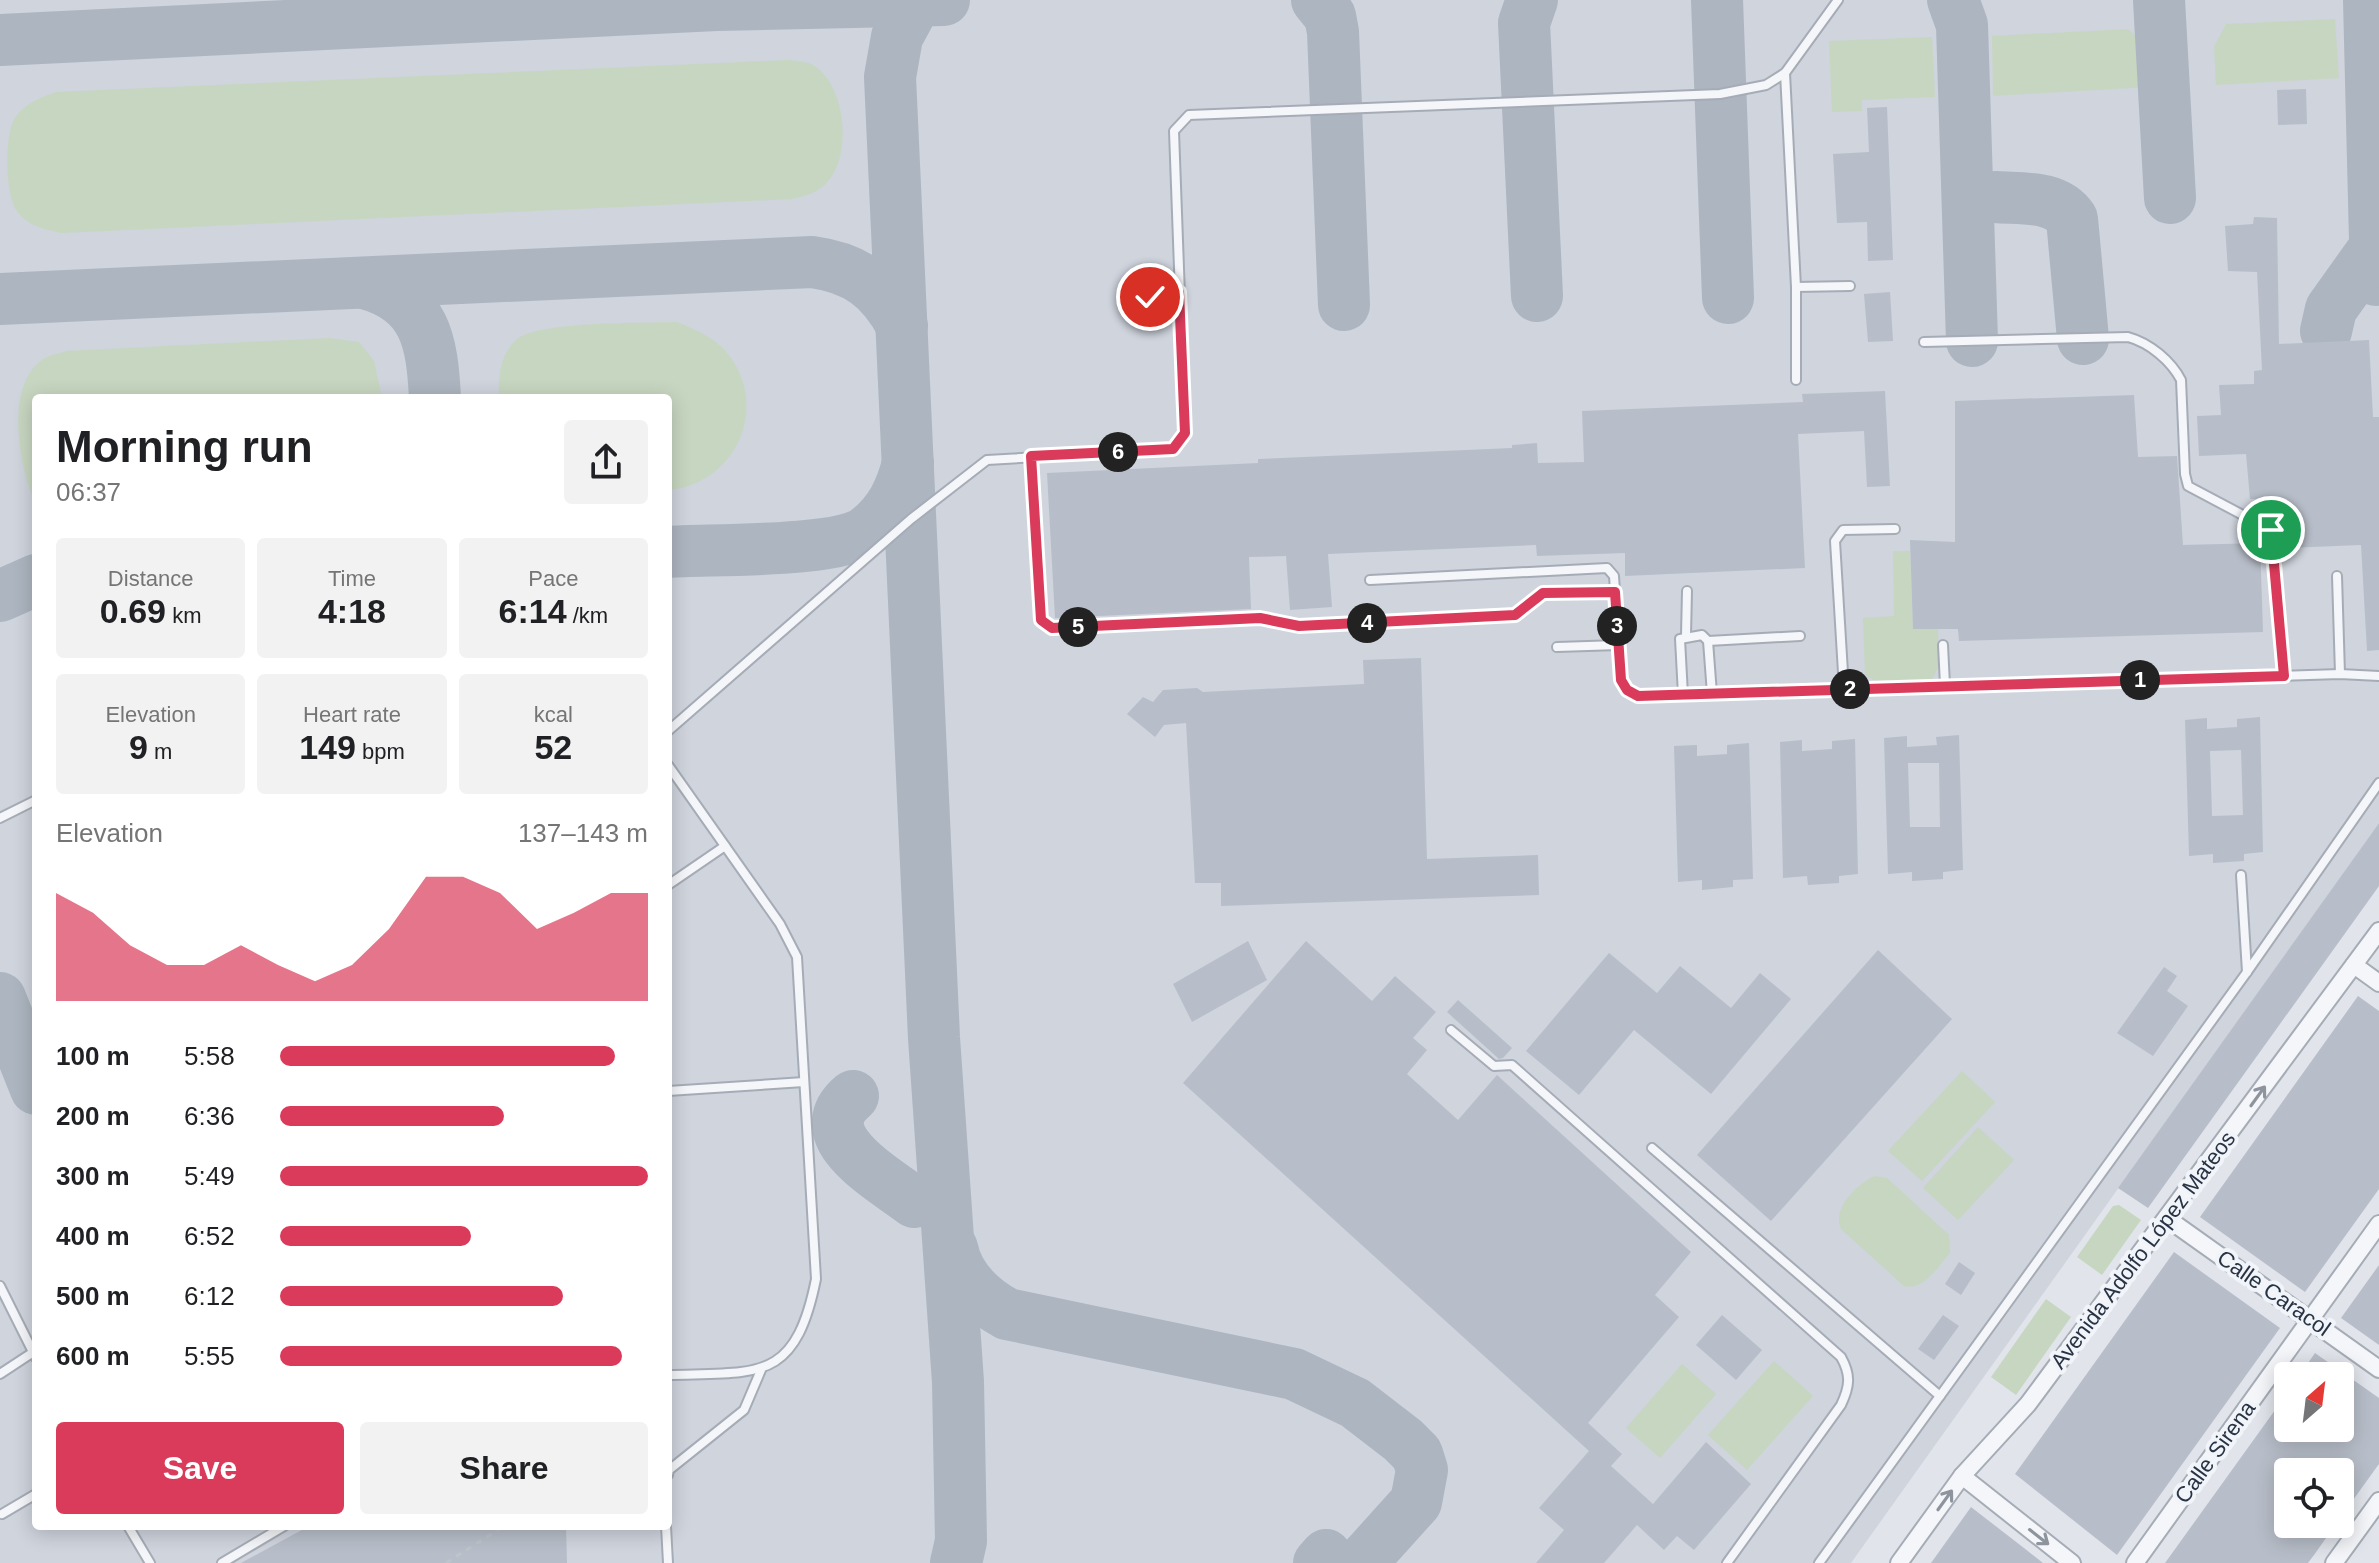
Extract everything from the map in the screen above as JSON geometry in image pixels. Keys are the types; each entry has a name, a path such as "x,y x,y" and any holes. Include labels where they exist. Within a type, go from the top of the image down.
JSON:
{"street":[{"name":"Avenida Adolfo López Mateos","path":"1899,1563 1962,1476 2028,1404 2379,931"},
{"path":"2354,965 2379,983"},
{"name":"Calle Caracol","path":"2168,1219 2379,1369"},
{"name":"Calle Sirena","path":"2135,1563 2379,1224"},
{"path":"1962,1476 2072,1563"},
{"path":"2334,1563 2379,1501"}],"lane":[{"path":"672,728 973,468 987,460 1173,449 1181,444 1185,433 1174,131 1189,115 1720,94 1766,85 1785,73 1838,0"},
{"path":"1785,73 1796,287 1796,380"},
{"path":"1796,287 1850,286"},
{"path":"1150,297 1179,292"},
{"path":"1924,342 2128,337 2141,341 2174,367 2181,380 2188,486 2271,530 2284,676"},
{"path":"1031,456 1041,620 1052,628 1260,618 1299,626 1515,615 1543,593 1615,592"},
{"path":"1844,689 1835,541 1843,530 1895,529"},
{"path":"1370,580 1607,568 1614,576 1621,680 1627,690 1638,696 2340,674 2379,676"},
{"path":"2337,576 2340,674"},
{"path":"1683,695 1679,645 1686,635 1687,591"},
{"path":"1686,635 1702,635 1708,641 1712,694"},
{"path":"1708,641 1800,636"},
{"path":"1557,647 1619,645"},
{"path":"1943,645 1945,685"},
{"path":"672,771 791,940 797,957 816,1279 810,1309 791,1349 780,1362 761,1370 672,1375"},
{"path":"1819,1563 2247,972 2379,783"},
{"path":"0,818 32,802"},
{"path":"672,882 725,846"},
{"path":"2241,875 2247,972"},
{"path":"1451,1030 1494,1066 1512,1065 1841,1357 1849,1371 1849,1389 1841,1405 1727,1563"},
{"path":"672,1091 804,1082"},
{"path":"1652,1148 1940,1396"},
{"path":"0,1286 32,1348"},
{"path":"0,1374 32,1356"},
{"path":"672,1468 744,1410 761,1370"},
{"path":"2,1514 32,1496"},
{"path":"130,1530 150,1563"},
{"path":"222,1563 277,1530"},
{"path":"666,1530 668,1563"}],"path":[{"path":"446,1563 498,1530"}],"shaded area":[{"path":"0,0 2379,0 2379,823 1851,1563 0,1563"}],"green space":[{"path":"2335,19 2339,78 2216,85 2214,47 2226,24"},
{"path":"2128,29 2139,39 2147,87 1993,96 1992,36"},
{"path":"1932,37 1935,97 1862,100 1862,111 1832,112 1829,41"},
{"path":"789,60 813,65 825,76 834,91 843,128 842,148 829,181 813,192 792,199 61,233 26,220 17,211 10,192 8,151 11,126 28,105 56,92"},
{"path":"677,322 708,337 728,354 743,382 746,403 744,424 737,444 710,475 690,485 672,489 672,394 499,394 503,360 516,340 545,329 592,324"},
{"path":"329,338 359,342 374,361 381,394 32,394 32,495 23,465 18,426 23,388 30,372 44,358 66,351"},
{"path":"1893,551 1910,551 1913,628 1938,629 1939,666 1931,681 1881,684 1865,675 1863,618 1894,616"},
{"path":"1962,1071 1995,1102 1922,1181 1888,1151"},
{"path":"1978,1127 2014,1160 1958,1220 1923,1188"},
{"path":"1875,1176 1887,1178 1949,1235 1950,1253 1930,1277 1918,1285 1904,1286 1841,1229 1839,1221 1843,1205 1854,1191"},
{"path":"2119,1205 2141,1220 2102,1275 2077,1257 2113,1206"},
{"path":"2046,1299 2071,1317 2016,1395 1991,1377"},
{"path":"1774,1361 1813,1396 1747,1470 1708,1435"},
{"path":"1682,1364 1716,1394 1660,1458 1626,1428"}],"building":[{"path":"2306,89 2307,124 2278,125 2277,90"},
{"path":"1887,107 1893,260 1868,261 1867,222 1837,223 1833,154 1869,152 1867,108"},
{"path":"2254,217 2277,218 2279,344 2369,340 2373,417 2379,417 2379,650 2367,651 2361,545 2288,548 2286,499 2250,499 2246,454 2199,456 2197,416 2221,415 2219,385 2254,384 2254,371 2262,370 2257,272 2228,271 2225,226 2253,224"},
{"path":"1890,292 1893,341 1868,342 1864,294"},
{"path":"1885,391 1890,486 1867,487 1864,431 1798,434 1805,568 1625,576 1625,553 1537,556 1536,545 1328,554 1332,607 1290,610 1286,556 1249,557 1251,609 1055,618 1047,473 1258,463 1258,459 1512,448 1512,445 1537,443 1538,463 1584,462 1582,411 1803,402 1802,394"},
{"path":"2134,395 2138,457 2177,456 2183,545 2260,543 2263,632 1959,641 1958,629 1913,629 1910,540 1955,542 1955,401"},
{"path":"1421,658 1427,859 1538,855 1539,895 1221,906 1221,883 1195,883 1186,723 1164,725 1155,737 1127,714 1143,697 1153,702 1163,690 1197,688 1203,692 1364,684 1363,660"},
{"path":"2260,717 2263,852 2244,854 2244,861 2213,863 2213,854 2189,856 2185,720 2207,718 2207,729 2237,727 2237,719","holes":["2241,750 2243,815 2212,816 2210,751"]},
{"path":"1959,735 1963,870 1943,872 1943,879 1912,881 1912,872 1888,874 1884,738 1907,736 1907,747 1937,745 1936,737","holes":["1908,763 1939,763 1940,827 1910,827"]},
{"path":"1855,739 1858,874 1839,876 1839,883 1808,885 1807,876 1783,878 1780,742 1802,740 1802,751 1832,749 1832,741"},
{"path":"1749,743 1753,879 1733,880 1733,887 1702,890 1702,880 1678,882 1674,746 1697,745 1697,756 1727,754 1727,745"},
{"path":"2379,823 2379,886 2148,1208 2118,1188"},
{"path":"1248,941 1267,980 1192,1022 1173,984"},
{"path":"1306,941 1372,1001 1395,976 1436,1012 1413,1038 1427,1050 1407,1074 1458,1120 1497,1075 1691,1252 1655,1295 1679,1317 1588,1423 1622,1454 1611,1466 1653,1504 1706,1442 1751,1484 1694,1550 1677,1536 1664,1550 1637,1525 1604,1563 1536,1563 1564,1530 1539,1508 1589,1451 1183,1083"},
{"path":"1878,950 1952,1019 1771,1221 1697,1155"},
{"path":"1609,953 1657,993 1680,966 1731,1008 1760,973 1791,999 1711,1094 1634,1030 1579,1095 1526,1051"},
{"path":"2164,967 2177,976 2167,991 2188,1006 2153,1056 2117,1033"},
{"path":"2358,996 2379,1011 2379,1189 2305,1292 2200,1217"},
{"path":"1458,1000 1512,1048 1503,1058 1499,1059 1447,1012"},
{"path":"2174,1252 2280,1328 2117,1555 2015,1474"},
{"path":"1959,1262 1975,1273 1961,1295 1945,1284"},
{"path":"2379,1265 2379,1345 2341,1318"},
{"path":"1722,1315 1762,1350 1736,1380 1696,1345"},
{"path":"1943,1315 1959,1326 1934,1360 1918,1349"},
{"path":"2315,1353 2328,1362 2309,1362"},
{"path":"2354,1380 2379,1398 2379,1464 2354,1499 2354,1458 2274,1458 2274,1538 2326,1538 2308,1563 2165,1563 2274,1411 2274,1442 2354,1442"},
{"path":"1971,1507 2024,1548 2043,1563 1931,1563"},
{"path":"302,1530 566,1530 567,1563 241,1563"}],"taxiway":[{"path":"917,0 897,37 890,77 934,1038 958,1382 961,1541 956,1563"},
{"path":"0,40 716,5 944,0"},
{"path":"1317,0 1330,16 1333,32 1344,305"},
{"path":"1532,0 1524,23 1537,296"},
{"path":"1717,0 1728,298"},
{"path":"1953,0 1962,25 1972,341"},
{"path":"2159,0 2170,198"},
{"path":"2369,0 2376,280"},
{"path":"1996,197 2048,202 2065,211 2072,219 2083,339"},
{"path":"2326,331 2331,309 2376,246"},
{"path":"0,299 812,262 842,269 866,282 886,300 902,326"},
{"path":"364,283 385,290 401,300 422,326 428,341 435,394"},
{"path":"672,552 803,546 853,537 868,530 889,508 908,463"},
{"path":"0,596 32,582"},
{"path":"0,998 32,1079"},
{"path":"853,1096 841,1111 838,1126 843,1141 868,1168 914,1202"},
{"path":"952,1248 965,1279 988,1302 1007,1314 1294,1374 1355,1403 1403,1440 1417,1454 1422,1470 1416,1502 1361,1563"},
{"path":"1319,1563 1326,1555"}],"route":[{"path":"1150,297 1179,292 1185,433 1181,444 1173,449 1031,456 1041,620 1052,628 1260,618 1299,626 1515,615 1543,593 1615,592 1621,680 1627,690 1638,696 2284,676 2271,530"}]}
